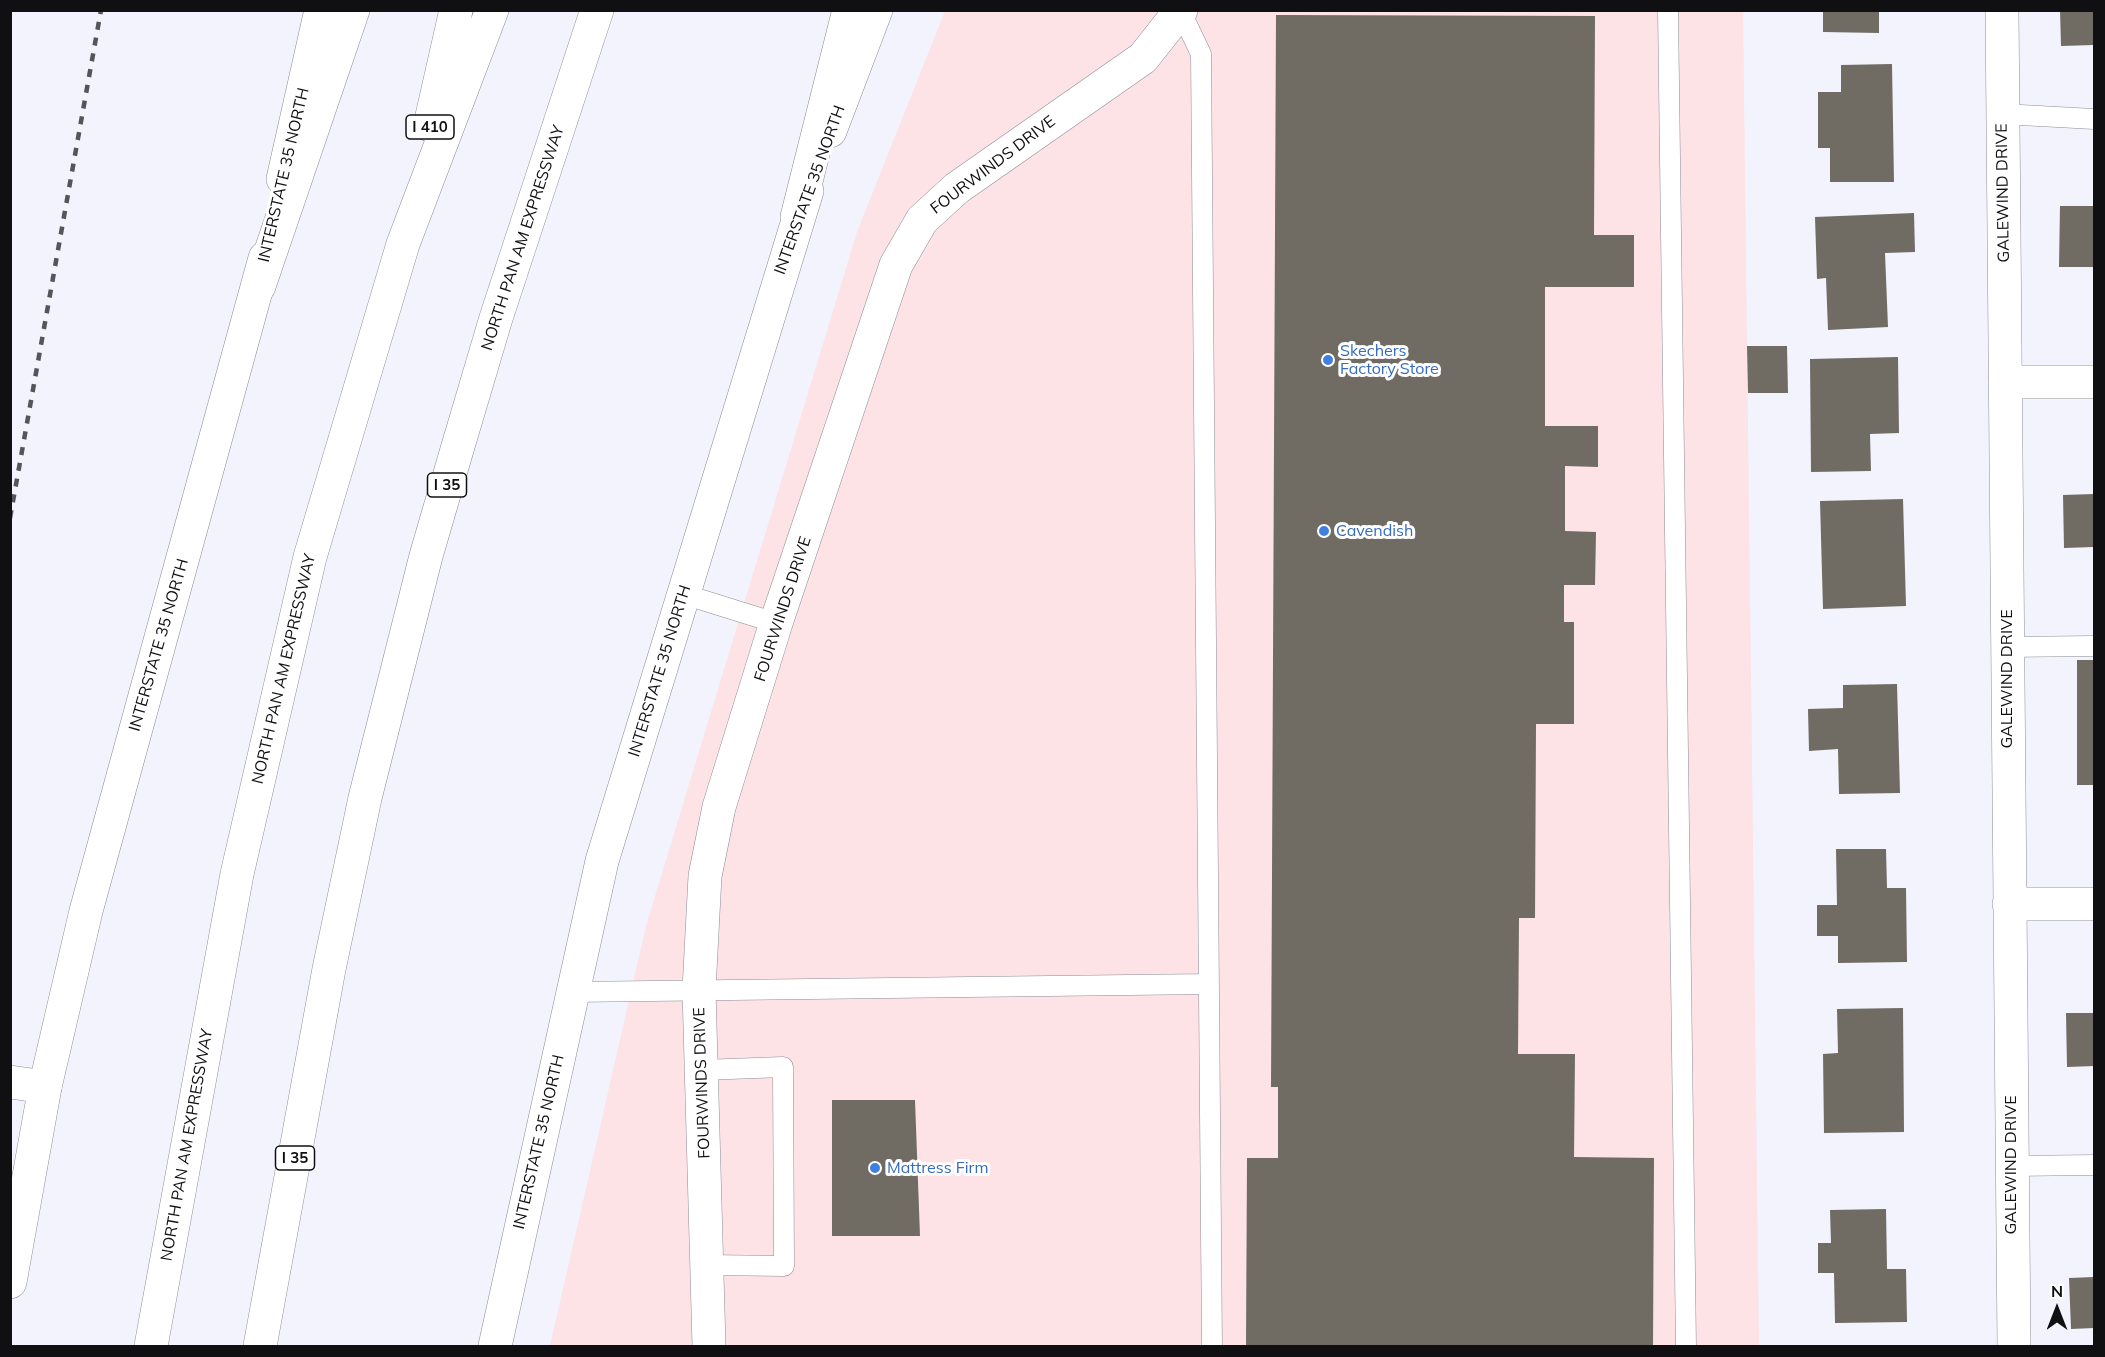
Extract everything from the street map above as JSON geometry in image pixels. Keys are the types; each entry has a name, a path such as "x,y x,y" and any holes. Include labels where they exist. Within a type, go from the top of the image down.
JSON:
{"main road":[{"name":"INTERSTATE 35 NORTH","path":"10,1282 45,1087 86,911 259,286 321,10"},
{"path":"259,286 353,10"},
{"name":"I 410","path":"403,244 456,10"},
{"name":"NORTH PAN AM EXPRESSWAY","path":"151,1347 237,874 266,738 310,557 403,244 492,10"},
{"name":"NORTH PAN AM EXPRESSWAY","path":"260,1347 329,969 368,787 426,556 496,318 597,10"},
{"path":"797,217 849,10"},
{"name":"INTERSTATE 35 NORTH","path":"495,1347 602,861 797,217 876,10"},
{"name":"GALEWIND DRIVE","path":"2002,10 2014,1347"},
{"name":"FOURWINDS DRIVE","path":"709,1347 699,990 705,876 719,807 776,623 896,265 922,219 957,188 1143,58 1181,11"},
{"path":"2005,382 2094,382"},
{"path":"2009,904 2094,904"},
{"path":"10,1082 45,1087"}],"lane":[{"path":"1668,10 1686,1347"},
{"path":"1181,11 1201,54 1212,1347"},
{"path":"2002,114 2094,119"},
{"path":"683,594 776,623"},
{"path":"2007,647 2094,646"},
{"path":"572,992 842,991 1208,984"},
{"path":"702,1070 783,1067 784,1266 707,1265"},
{"path":"2011,1166 2094,1165"}],"shaded area":[{"path":"945,11 1743,11 1759,1346 550,1346 646,926 857,232"}],"building":[{"path":"1823,10 1879,10 1879,33 1823,32"},
{"path":"2060,10 2094,10 2094,45 2061,46"},
{"path":"1276,15 1595,16 1594,235 1634,235 1634,287 1545,287 1545,426 1598,426 1598,467 1565,466 1565,531 1596,532 1595,585 1564,585 1564,622 1574,622 1574,724 1536,724 1535,918 1519,918 1518,1054 1575,1054 1574,1157 1654,1158 1653,1346 1246,1346 1247,1158 1278,1158 1278,1087 1271,1087"},
{"path":"1892,64 1894,182 1830,182 1830,148 1818,148 1818,92 1841,92 1841,65"},
{"path":"2060,206 2094,206 2094,267 2059,267"},
{"path":"1914,213 1915,252 1885,253 1888,327 1828,330 1826,278 1817,279 1815,217"},
{"path":"1747,346 1787,346 1788,393 1748,393"},
{"path":"1898,357 1899,433 1870,434 1871,471 1811,472 1810,359"},
{"path":"2094,494 2094,547 2064,548 2063,495"},
{"path":"1903,499 1906,606 1823,609 1820,501"},
{"path":"2077,660 2094,660 2094,785 2077,785"},
{"path":"1897,684 1900,793 1839,794 1838,749 1809,751 1808,709 1843,708 1843,685"},
{"path":"1836,849 1886,849 1887,888 1906,888 1907,962 1838,963 1838,936 1817,936 1817,905 1837,905"},
{"path":"1903,1008 1904,1132 1824,1133 1823,1054 1838,1053 1837,1009"},
{"path":"2066,1013 2094,1013 2094,1066 2067,1067"},
{"name":"Mattress Firm","path":"832,1100 915,1100 920,1236 832,1236"},
{"path":"1886,1209 1887,1269 1906,1269 1907,1322 1835,1323 1834,1273 1818,1273 1818,1243 1831,1243 1830,1210"},
{"path":"2094,1277 2094,1328 2071,1329 2069,1278"}],"railway":[{"path":"10,518 101,10"}],"place":[{"name":"Skechers Factory Store","path":"1328,360"},
{"name":"Cavendish","path":"1324,531"},
{"name":"Mattress Firm","path":"875,1168"}]}
